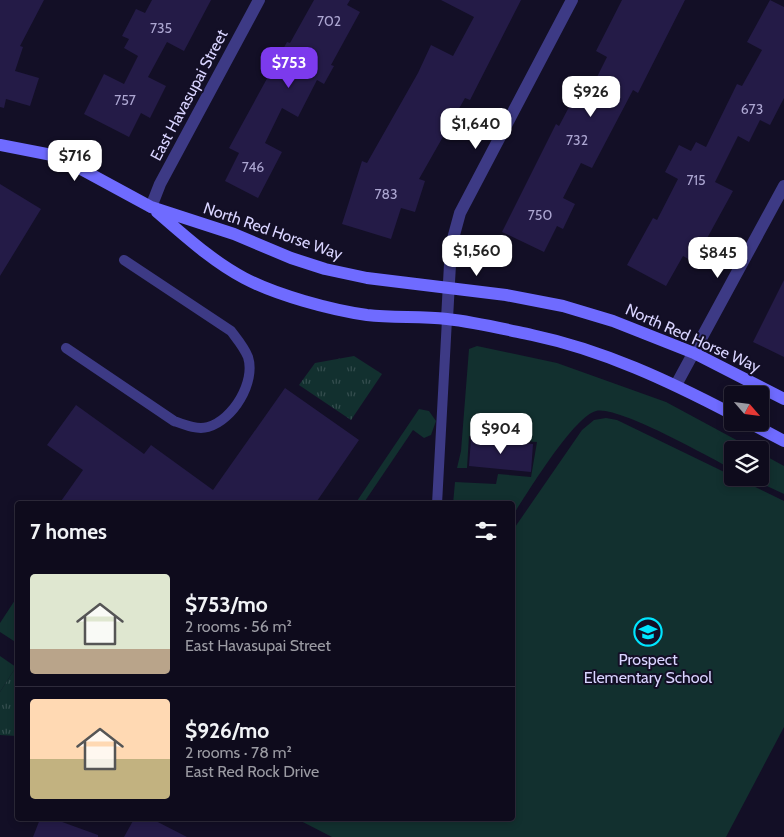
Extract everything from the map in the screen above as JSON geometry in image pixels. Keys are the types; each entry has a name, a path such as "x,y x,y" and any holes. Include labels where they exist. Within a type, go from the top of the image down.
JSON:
{"street":[{"name":"East Havasupai Street","path":"151,208 160,184 258,0"},
{"path":"447,319 447,287 451,246 460,213 572,0"},
{"name":"North Red Horse Way","path":"0,145 57,156 151,208 214,260 246,279 327,307 367,314 447,319 535,336 587,350 676,385 724,410"},
{"path":"676,385 784,186"},
{"name":"North Red Horse Way","path":"151,208 234,234 291,258 367,278 506,295 563,306 648,333 694,353 784,399"},
{"path":"765,431 784,441"}],"lane":[{"path":"66,348 174,421 190,427 207,427 227,416 246,388 249,375 248,358 242,344 230,331 124,260"},
{"path":"437,501 447,319"}],"green space":[{"path":"477,346 557,363 666,402 738,441 724,441 724,465 623,416 607,411 596,411 586,416 563,441 515,512 515,501 453,501 455,482 496,484 498,474 531,477 537,442 485,438 486,429 474,428 473,436 469,436 467,468 457,468 461,451 469,349"},
{"path":"354,356 382,374 351,420 299,385 315,363"},
{"path":"419,409 429,411 436,421 431,435 424,438 413,430 365,501 357,501"},
{"path":"606,418 617,420 724,472 724,486 753,486 784,501 784,727 726,837 332,837 301,821 515,821 515,527 582,430 594,420"},
{"path":"769,458 784,466 784,494 767,486 769,486"},
{"path":"15,600 15,642 0,632 0,623"},
{"path":"0,656 15,666 15,669 0,692"},
{"path":"15,669 15,736 0,735 0,692"}],"building":[{"path":"0,0 44,0 20,46 23,47 15,71 39,78 30,106 6,99 4,108 0,107"},
{"path":"152,0 211,0 184,51 167,42 148,77 166,86 150,118 141,113 129,137 84,114 104,74 124,84 138,56 124,48 129,39 122,36 136,9 145,13"},
{"path":"314,0 350,0 347,5 360,12 331,65 334,66 324,84 317,80 298,117 282,108 265,143 282,152 258,198 225,181 239,153 229,148 287,42 290,43"},
{"path":"441,0 521,0 470,100 465,98 419,179 425,181 415,212 401,208 391,239 342,224 362,161 367,163 418,73 431,45 453,56 474,17"},
{"path":"622,0 685,0 638,93 633,90 592,168 581,163 563,198 575,204 563,229 557,226 544,252 502,232 556,124 559,126 578,90 588,95 607,57 596,51"},
{"path":"770,0 784,7 784,98 770,125 760,120 749,142 738,136 715,182 733,191 694,262 683,256 666,286 627,265 653,218 657,220 678,179 665,172 679,145 691,151 696,142 706,147 737,84 742,86 762,50 747,42"},
{"path":"0,184 41,209 0,276"},
{"path":"784,280 784,357 753,342"},
{"path":"285,388 359,440 317,501 61,501 83,470 47,445 76,405 144,454 151,445 213,490"},
{"path":"471,439 533,444 531,472 469,466"},
{"path":"39,821 60,821 98,835 98,837 33,837"},
{"path":"133,821 156,821 187,837 124,837"}],"place":[{"name":"Prospect Elementary School","path":"648,632"}]}
